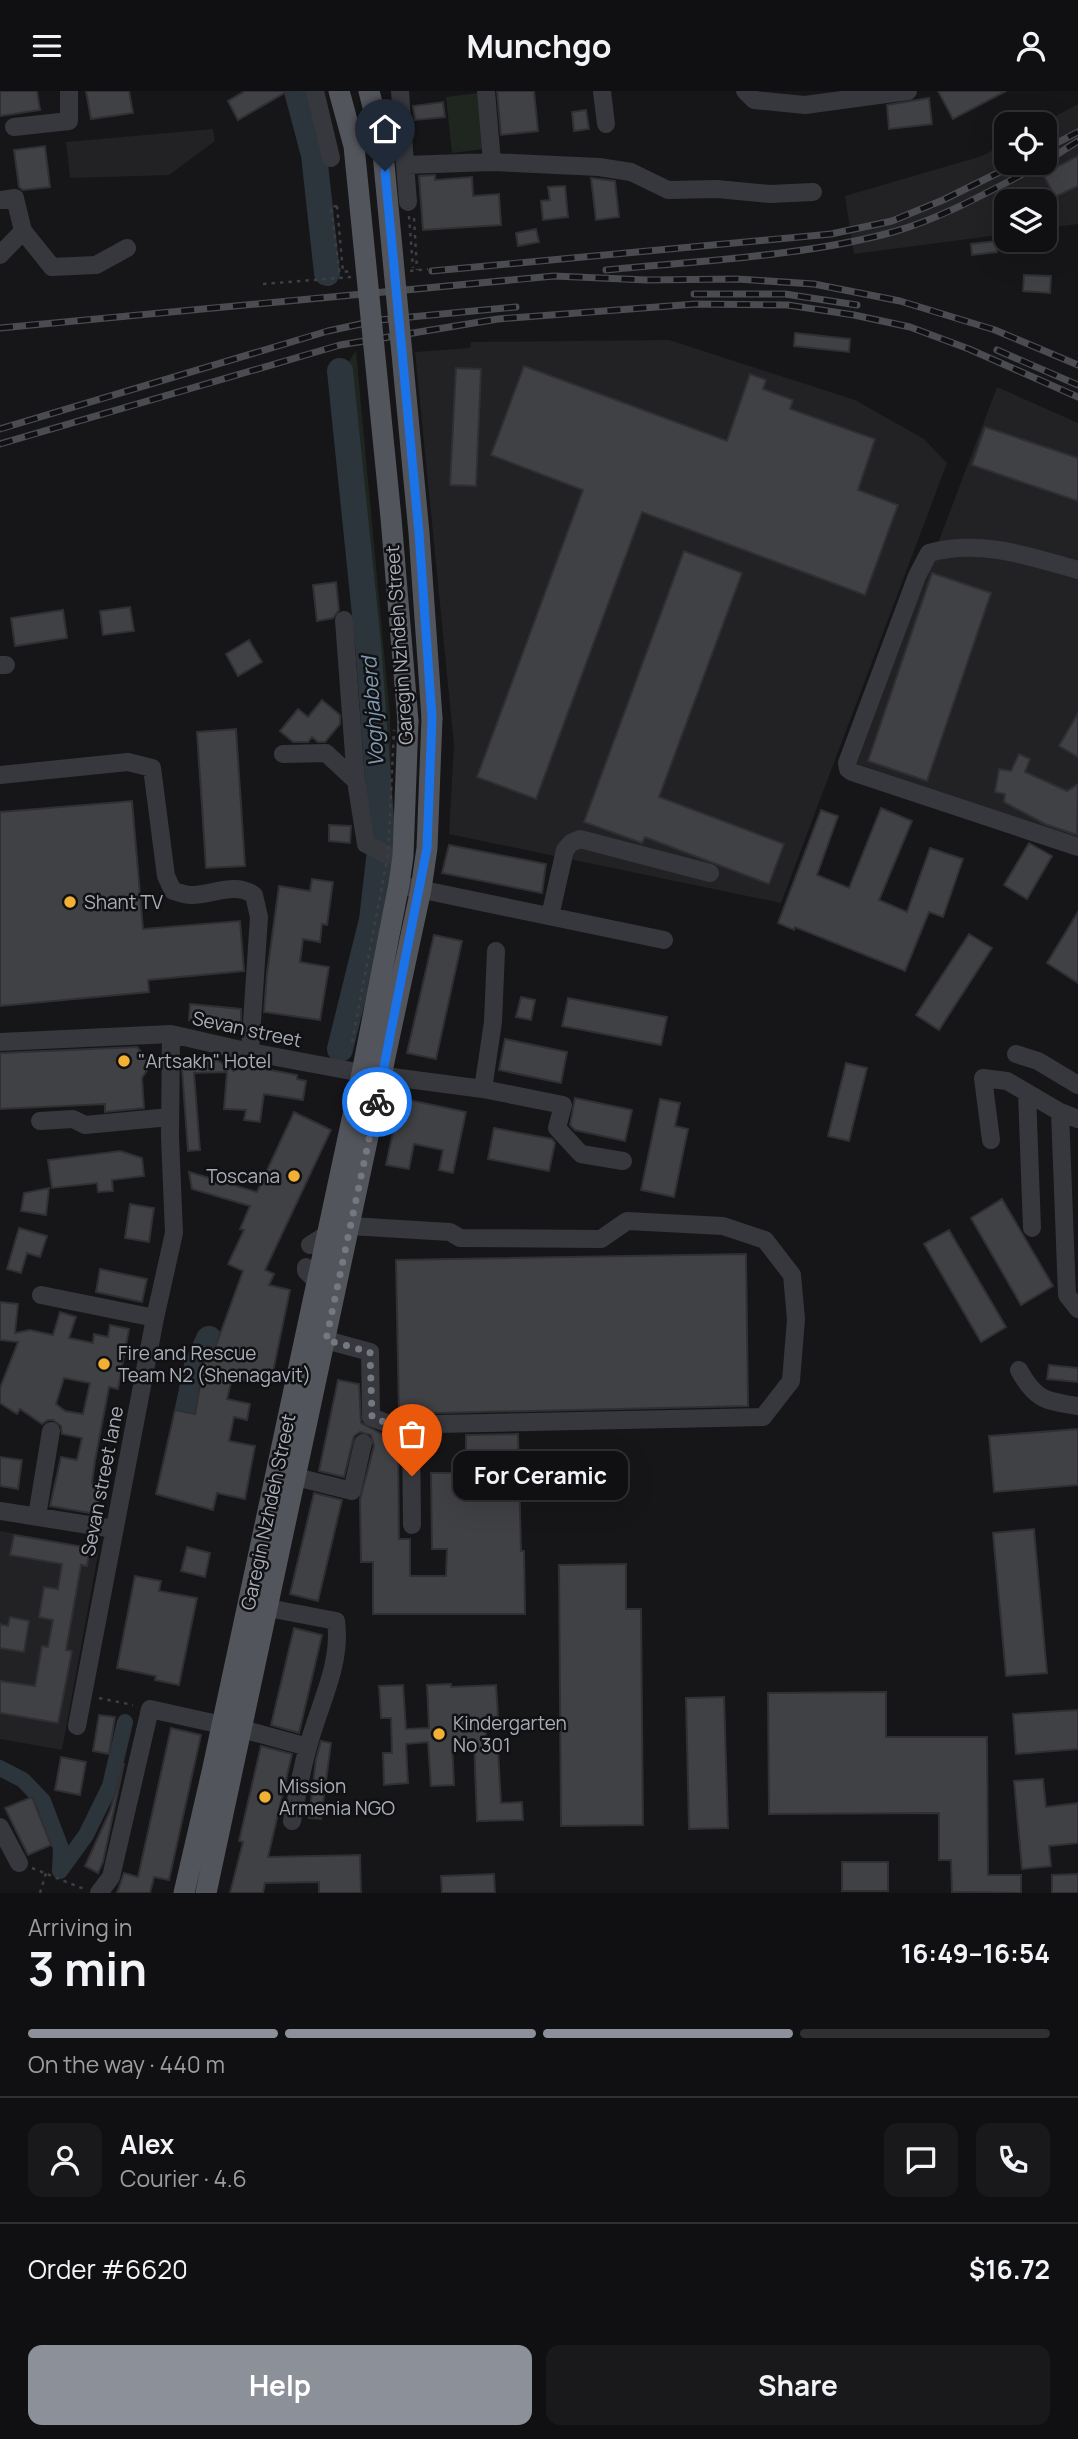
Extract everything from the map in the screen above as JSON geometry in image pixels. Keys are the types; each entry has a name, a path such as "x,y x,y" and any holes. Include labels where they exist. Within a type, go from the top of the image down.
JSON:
{"main road":[{"name":"Garegin Nzhdeh Street","path":"184,1893 268,1608 326,1340 350,1226 399,884 391,855 401,720 391,518 354,146 339,91"},
{"name":"Garegin Nzhdeh Street","path":"206,1893 232,1727 319,1240 372,1074 421,889 427,848 432,718 419,533 382,143 369,91"}],"street":[{"path":"14,127 69,121 69,91"},
{"path":"315,91 331,158"},
{"path":"400,91 408,202"},
{"path":"486,91 492,162"},
{"path":"602,91 606,124"},
{"path":"745,91 754,100 804,105 908,91"},
{"path":"405,165 492,162 599,167 631,172 668,190 717,189 770,194 813,192"},
{"path":"0,200 15,198 23,231 52,267 96,265 127,248"},
{"path":"0,255 23,231"},
{"path":"1078,570 1002,549 951,547 929,553 916,576 847,763 852,772 1078,845"},
{"path":"344,619 356,781 366,845 391,855"},
{"path":"283,754 326,753 356,781"},
{"path":"0,775 128,762 152,768 166,876 173,891 189,895 235,888 247,890 254,895 259,917 250,1052"},
{"path":"550,916 565,850 580,839 710,873"},
{"path":"399,884 664,940"},
{"path":"483,1089 493,1022 496,951"},
{"name":"Sevan street","path":"0,1042 171,1034 250,1052 372,1074 483,1089 563,1105 557,1128 581,1154 623,1161"},
{"name":"Sevan street lane","path":"77,1726 155,1318 174,1233 170,1117 171,1034"},
{"path":"1016,1054 1038,1061 1078,1085"},
{"path":"991,1140 983,1078 1007,1081 1060,1112 1078,1119"},
{"path":"1027,1093 1032,1228"},
{"path":"1060,1112 1067,1295 1078,1309"},
{"path":"40,1121 74,1119 85,1125 170,1117"},
{"path":"326,1340 370,1352 372,1417 399,1428 436,1424 763,1417 791,1381 796,1319 792,1275 765,1240 723,1226 627,1221 601,1239 460,1238 450,1232 350,1226"},
{"path":"40,1295 155,1318"},
{"path":"1019,1370 1029,1389 1046,1401 1078,1406"},
{"path":"411,1426 412,1525"},
{"path":"37,1516 51,1431"},
{"path":"296,1476 352,1492 363,1443"},
{"path":"0,1511 114,1529"},
{"path":"268,1608 336,1621 339,1639 335,1664 308,1747 292,1821"},
{"path":"99,1893 111,1877 150,1709 308,1747"},
{"path":"0,1827 19,1863"}],"path":[{"path":"408,202 415,269"},
{"path":"340,277 331,207 337,206 343,272 350,271 351,285"},
{"path":"404,272 428,269"},
{"path":"263,284 354,277"},
{"path":"352,1042 391,855 401,720"},
{"path":"83,1694 150,1709"},
{"path":"19,1863 93,1893"},
{"path":"40,1893 46,1873"}],"shaded area":[{"path":"478,93 484,149 452,153 446,97"},
{"path":"1078,104 1078,224 1057,227 1057,189 994,189 994,236 854,254 845,196 982,156 994,150 994,175 1057,175 1057,115"},
{"path":"213,129 215,141 169,175 70,178 66,142"},
{"path":"669,340 855,400 924,439 947,463 781,903 449,834 454,745 415,352 470,348 471,342"},
{"path":"356,351 390,717 391,766 386,824 366,814 362,790 368,742 368,715 358,651 360,625 340,394 342,372"},
{"path":"997,387 1078,423 1078,840 855,763"},
{"path":"0,1531 99,1549 62,1750 0,1739"}],"building":[{"path":"0,91 37,91 40,110 0,116"},
{"path":"86,91 129,91 133,113 91,119"},
{"path":"245,91 288,91 238,120 228,101"},
{"path":"497,91 534,91 538,131 501,135"},
{"path":"938,91 1006,91 953,119"},
{"path":"929,98 932,124 889,129 887,105"},
{"path":"443,102 445,117 415,120 413,106"},
{"path":"586,110 589,129 574,131 572,112"},
{"path":"45,146 50,187 23,190 19,187 14,150"},
{"path":"1078,156 1078,186 1057,196 1057,189 1051,189 1044,175 1057,175 1057,167"},
{"path":"435,175 435,180 472,177 473,196 499,194 501,225 423,230 419,176"},
{"path":"591,178 615,181 619,217 596,220"},
{"path":"565,186 568,217 543,220 541,201 550,200 548,187"},
{"path":"536,229 539,242 518,246 516,233"},
{"path":"994,241 994,252 997,252 972,255 971,244"},
{"path":"1024,275 1051,276 1050,293 1023,291"},
{"path":"795,333 850,339 849,352 794,346"},
{"path":"524,366 727,441 750,374 766,380 763,389 793,400 790,409 875,439 858,490 898,505 865,595 642,512 536,799 477,777 583,490 491,455"},
{"path":"456,368 481,369 476,486 450,485"},
{"path":"985,427 1078,458 1078,501 972,465"},
{"path":"684,551 742,573 659,797 784,844 769,884 645,837 642,843 584,822"},
{"path":"932,573 991,593 927,781 868,761"},
{"path":"336,582 339,610 333,618 317,621 313,585"},
{"path":"130,607 134,631 103,635 100,611"},
{"path":"63,610 67,638 15,646 11,618"},
{"path":"249,640 262,662 238,676 226,654"},
{"path":"322,700 340,715 340,724 325,742 318,742 312,737 308,742 293,742 280,731 298,709 308,717"},
{"path":"1078,713 1078,757 1059,746"},
{"path":"236,729 245,866 206,868 197,732"},
{"path":"1019,754 1030,759 1025,772 1067,791 1078,784 1077,835 1045,824 1004,802 1005,794 995,792 999,769 1011,771"},
{"name":"Shant TV","path":"132,801 143,929 240,921 244,971 148,980 149,992 0,1006 0,812"},
{"path":"881,808 912,821 879,900 907,912 930,848 963,859 943,917 929,912 905,971 795,927 794,930 778,923 821,810 838,816 817,875 849,888"},
{"path":"329,825 351,826 350,843 329,841"},
{"path":"1029,843 1052,856 1027,899 1004,885"},
{"path":"449,845 546,864 542,893 442,873"},
{"path":"312,879 333,882 327,925 322,924 320,942 303,939 300,962 329,967 320,1020 264,1012 279,886 310,891"},
{"path":"1078,912 1078,983 1047,963"},
{"path":"969,934 992,948 939,1030 916,1015"},
{"path":"434,935 462,941 436,1059 407,1053"},
{"path":"521,997 535,1000 531,1020 516,1017"},
{"path":"568,998 667,1017 661,1045 562,1026"},
{"path":"190,1004 241,1009 241,1022 189,1020"},
{"path":"505,1039 567,1052 561,1083 499,1070"},
{"path":"137,1047 151,1064 142,1078 144,1108 105,1112 105,1104 0,1109 0,1053"},
{"path":"217,1060 234,1071 235,1063 297,1075 297,1079 306,1081 303,1100 264,1094 260,1122 244,1120 246,1110 224,1109 227,1072 194,1073 200,1150 188,1151 182,1069 195,1061"},
{"path":"846,1063 867,1068 849,1141 828,1136"},
{"path":"400,1098 466,1112 453,1173 439,1170 443,1150 414,1144 409,1169 386,1165"},
{"path":"575,1098 632,1110 625,1141 575,1130 570,1125"},
{"path":"660,1099 680,1103 675,1126 688,1129 674,1197 641,1190"},
{"path":"294,1112 331,1130 265,1270 274,1274 269,1285 290,1290 270,1386 232,1378 227,1399 250,1404 247,1420 234,1417 229,1441 255,1446 245,1499 217,1493 213,1510 156,1494 175,1410 195,1414 207,1346 215,1348 243,1271 228,1264 244,1230 240,1229 250,1206 192,1189 189,1172 257,1192"},
{"path":"494,1128 552,1139 555,1143 549,1171 488,1159"},
{"path":"120,1151 142,1158 144,1176 112,1180 113,1191 98,1192 97,1183 52,1188 48,1160"},
{"path":"49,1188 46,1215 21,1211 24,1193"},
{"path":"1002,1199 1053,1286 1021,1305 971,1218"},
{"path":"130,1204 154,1208 149,1242 125,1238"},
{"path":"19,1228 47,1236 40,1257 27,1253 21,1273 7,1269"},
{"path":"949,1230 1006,1327 981,1342 924,1244"},
{"path":"746,1254 748,1406 399,1416 396,1260"},
{"path":"100,1269 147,1279 142,1302 96,1292"},
{"path":"0,1302 18,1304 15,1333 30,1330 53,1335 60,1312 76,1317 69,1338 93,1343 94,1334 108,1337 110,1325 129,1329 118,1389 109,1387 95,1461 92,1483 102,1484 96,1514 50,1506 61,1457 77,1460 82,1438 62,1434 61,1426 53,1420 42,1424 20,1409 17,1414 0,1403 0,1388 18,1342 0,1340","holes":["64,1378 90,1383 83,1414 65,1411 56,1404"]},
{"path":"1049,1365 1078,1368 1078,1382 1047,1379"},
{"path":"338,1380 359,1384 361,1423 382,1434 398,1449 399,1539 410,1539 410,1576 446,1576 447,1549 432,1549 431,1473 466,1473 466,1435 518,1434 525,1614 373,1614 373,1562 361,1562 360,1499 374,1446 371,1435 360,1432 354,1436 344,1477 319,1471"},
{"path":"1078,1429 1078,1485 994,1492 989,1436"},
{"path":"0,1457 22,1460 18,1489 0,1486"},
{"path":"314,1493 342,1500 318,1601 290,1594"},
{"path":"1034,1529 1047,1673 1006,1676 993,1533"},
{"path":"14,1535 90,1548 87,1566 81,1565 66,1650 72,1651 58,1723 0,1713 0,1681 35,1686 42,1646 48,1647 53,1620 39,1617 44,1587 58,1589 62,1564 10,1555"},
{"path":"187,1547 210,1553 205,1577 181,1571"},
{"path":"626,1564 626,1609 641,1609 643,1825 561,1826 559,1565"},
{"path":"135,1576 161,1581 159,1591 197,1598 179,1685 155,1680 156,1676 117,1668"},
{"path":"10,1617 29,1621 24,1652 0,1648 0,1624 8,1626"},
{"path":"294,1628 322,1635 299,1733 271,1725"},
{"name":"Kindergarten No 301","path":"451,1684 451,1687 496,1685 498,1717 485,1717 487,1751 498,1751 501,1803 522,1802 523,1820 477,1821 474,1739 452,1740 454,1785 431,1786 428,1742 406,1744 408,1783 384,1785 383,1753 392,1753 391,1718 381,1718 379,1686 403,1685 406,1729 429,1728 427,1685"},
{"path":"886,1692 886,1737 987,1737 988,1875 1021,1875 1021,1893 952,1892 951,1860 939,1860 939,1813 769,1814 768,1693"},
{"path":"724,1697 728,1828 689,1829 686,1698"},
{"path":"1078,1710 1078,1749 1016,1754 1013,1714"},
{"path":"99,1715 115,1717 109,1754 93,1751"},
{"path":"171,1728 201,1735 169,1880 154,1877 150,1893 117,1893 124,1873 138,1877"},
{"path":"321,1741 331,1743 321,1819 309,1818 316,1759"},
{"path":"261,1746 292,1754 268,1857 360,1855 361,1893 319,1893 319,1882 265,1883 263,1893 230,1893 243,1842 239,1841"},
{"path":"61,1757 86,1762 80,1795 55,1790"},
{"path":"124,1763 103,1862 98,1873 85,1866 110,1811"},
{"path":"1043,1779 1046,1807 1078,1803 1078,1843 1049,1846 1051,1866 1022,1869 1014,1781"},
{"path":"32,1797 51,1845 28,1855 5,1808"},
{"path":"842,1862 888,1862 888,1891 842,1891"},
{"path":"494,1874 495,1893 442,1893 441,1876"},
{"path":"1078,1874 1078,1893 1052,1893 1052,1875"}],"waterway":[{"name":"Voghjaberd","path":"297,91 314,155 327,273"},
{"name":"Voghjaberd","path":"340,371 368,644 382,833 372,920 340,1049"},
{"name":"Voghjaberd","path":"188,1409 197,1366 209,1339"},
{"path":"60,1871 86,1835 110,1786 125,1722"},
{"path":"0,1768 23,1780 43,1801 61,1848 60,1871"}],"railway":[{"path":"1057,143 1078,132"},
{"path":"1057,154 1078,141"},
{"path":"432,271 831,234 892,221 994,175"},
{"path":"606,270 788,252 859,240 913,226 1021,175"},
{"path":"0,328 554,276 647,280 737,279 814,284 900,301 995,330 1078,365"},
{"path":"694,294 785,294 857,305"},
{"path":"0,444 340,345 498,319 696,304 788,305 910,327 969,349 1078,397"},
{"path":"0,429 328,331 379,320 516,307"},
{"path":"997,350 1078,385"}],"way so far":[{"path":"377,1102 326,1340 370,1352 372,1417 399,1428 411,1426 412,1476"}],"place":[{"name":"Shant TV","path":"70,902"},
{"name":"\"Artsakh\" Hotel","path":"124,1061"},
{"name":"Tosсana","path":"294,1176"},
{"name":"Fire and Rescue Team N2 (Shenagavit)","path":"104,1364"},
{"name":"For Ceramic","path":"412,1476"},
{"name":"Kindergarten No 301","path":"439,1734"},
{"name":"Mission Armenia NGO","path":"265,1797"}],"route":[{"path":"377,1102 427,848 432,718 419,533 385,171"}]}
